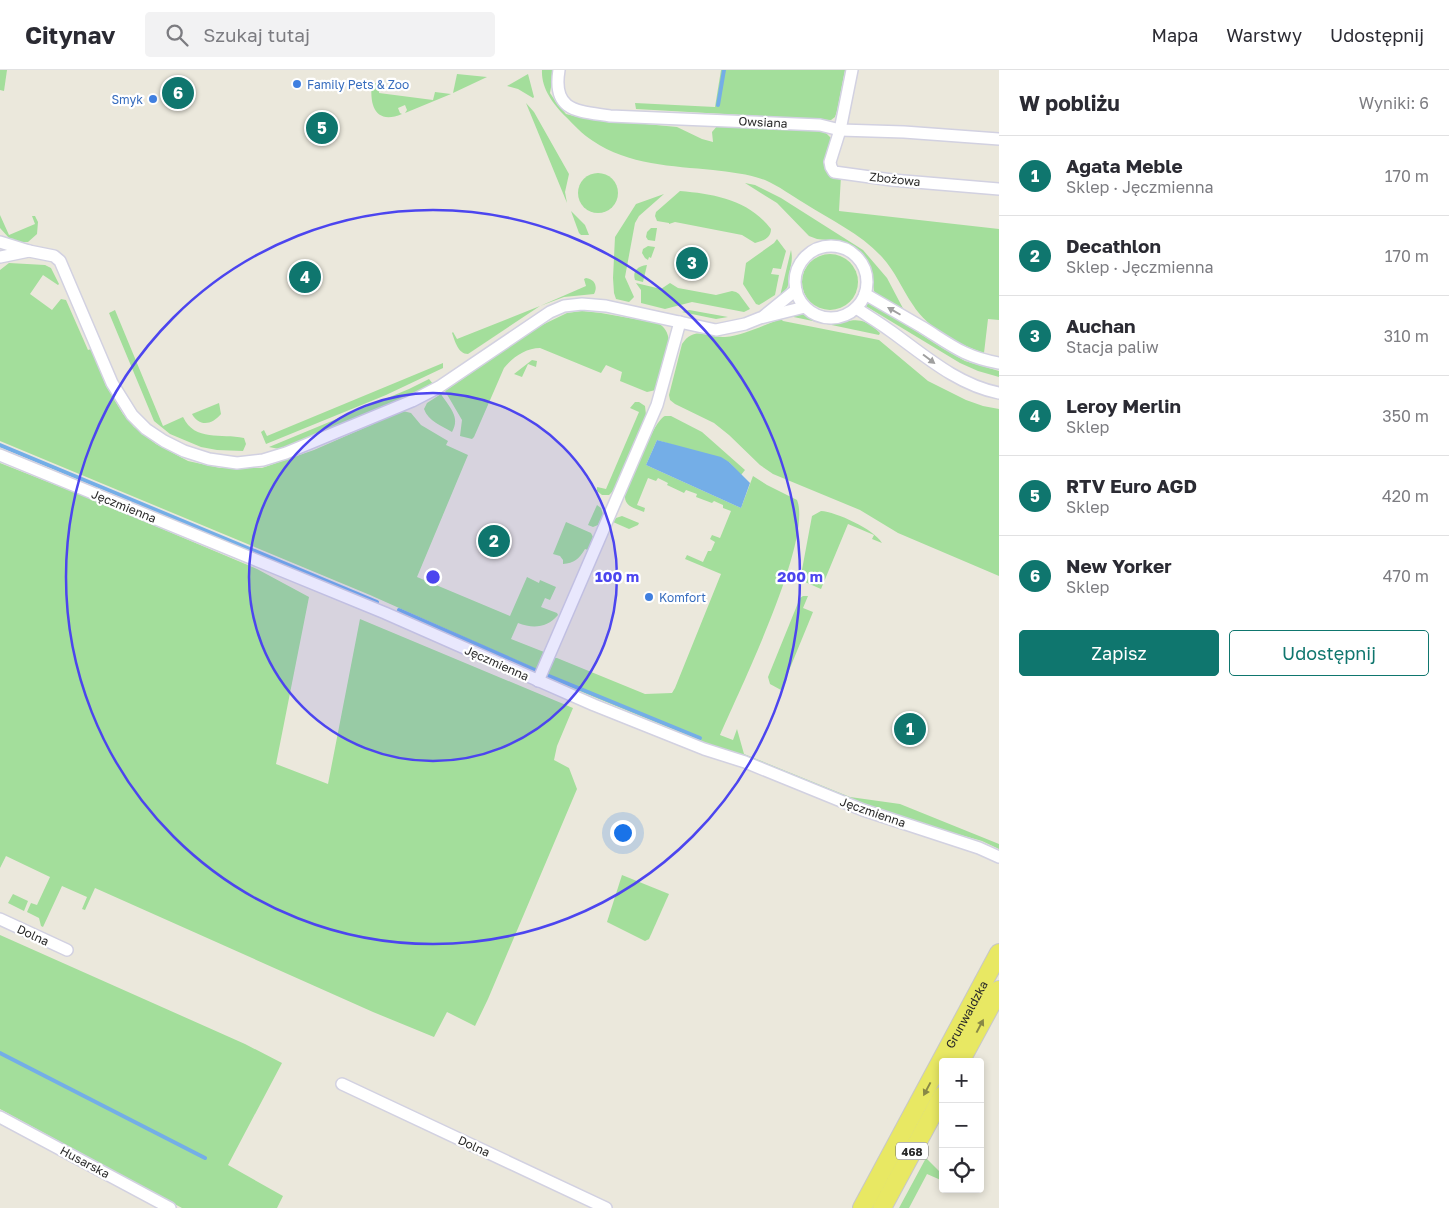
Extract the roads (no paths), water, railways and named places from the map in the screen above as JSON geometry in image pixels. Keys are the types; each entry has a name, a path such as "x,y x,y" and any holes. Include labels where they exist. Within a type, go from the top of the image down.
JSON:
{"main road":[{"name":"Grunwaldzka","path":"862,1208 999,953"},
{"name":"Grunwaldzka","path":"962,1058 999,990"},
{"name":"468","path":"882,1208 939,1102"}],"street":[{"name":"Owsiana","path":"559,70 557,89 559,95 573,109 580,112 610,116 820,125 840,130 904,132 999,139"},
{"path":"840,130 852,70"},
{"name":"Zbożowa","path":"840,130 830,162 834,172 892,180 999,189"},
{"path":"0,242 54,256 60,261 112,383 132,415 146,428 184,452 209,459 237,462 263,460 286,453 412,401 439,388 550,312 564,306 582,304 606,306 716,330 805,307"},
{"path":"830,246 842,248 852,253 860,261 865,271 867,282 865,294 856,308 844,316 830,318 816,315 805,307 796,290 796,275 802,261 819,248 830,246"},
{"path":"0,257 29,251"},
{"path":"760,318 796,290"},
{"path":"865,294 951,346 978,359 999,363"},
{"path":"856,308 890,330 941,368 985,390 999,393"},
{"path":"538,681 657,405 680,322"},
{"name":"Jęczmienna","path":"0,455 385,612 538,681 704,749 745,762 863,810 979,848 999,857"},
{"name":"Dolna","path":"0,919 67,950"},
{"name":"Dolna","path":"342,1084 606,1208"},
{"name":"Husarska","path":"0,1117 170,1208"}],"water":[{"path":"657,440 721,457 729,462 750,483 741,508 646,465"}],"waterway":[{"path":"718,105 724,70"},
{"path":"0,445 377,602"},
{"path":"399,610 535,670"},
{"path":"549,676 700,738"},
{"path":"0,1053 205,1158"}],"place":[{"name":"Family Pets & Zoo","path":"297,84"},
{"name":"New Yorker","path":"178,93"},
{"name":"Smyk","path":"153,99"},
{"name":"RTV Euro AGD","path":"322,128"},
{"name":"Auchan","path":"692,263"},
{"name":"Leroy Merlin","path":"305,277"},
{"name":"Decathlon","path":"494,541"},
{"name":"Komfort","path":"649,597"},
{"name":"Agata Meble","path":"910,729"}]}
